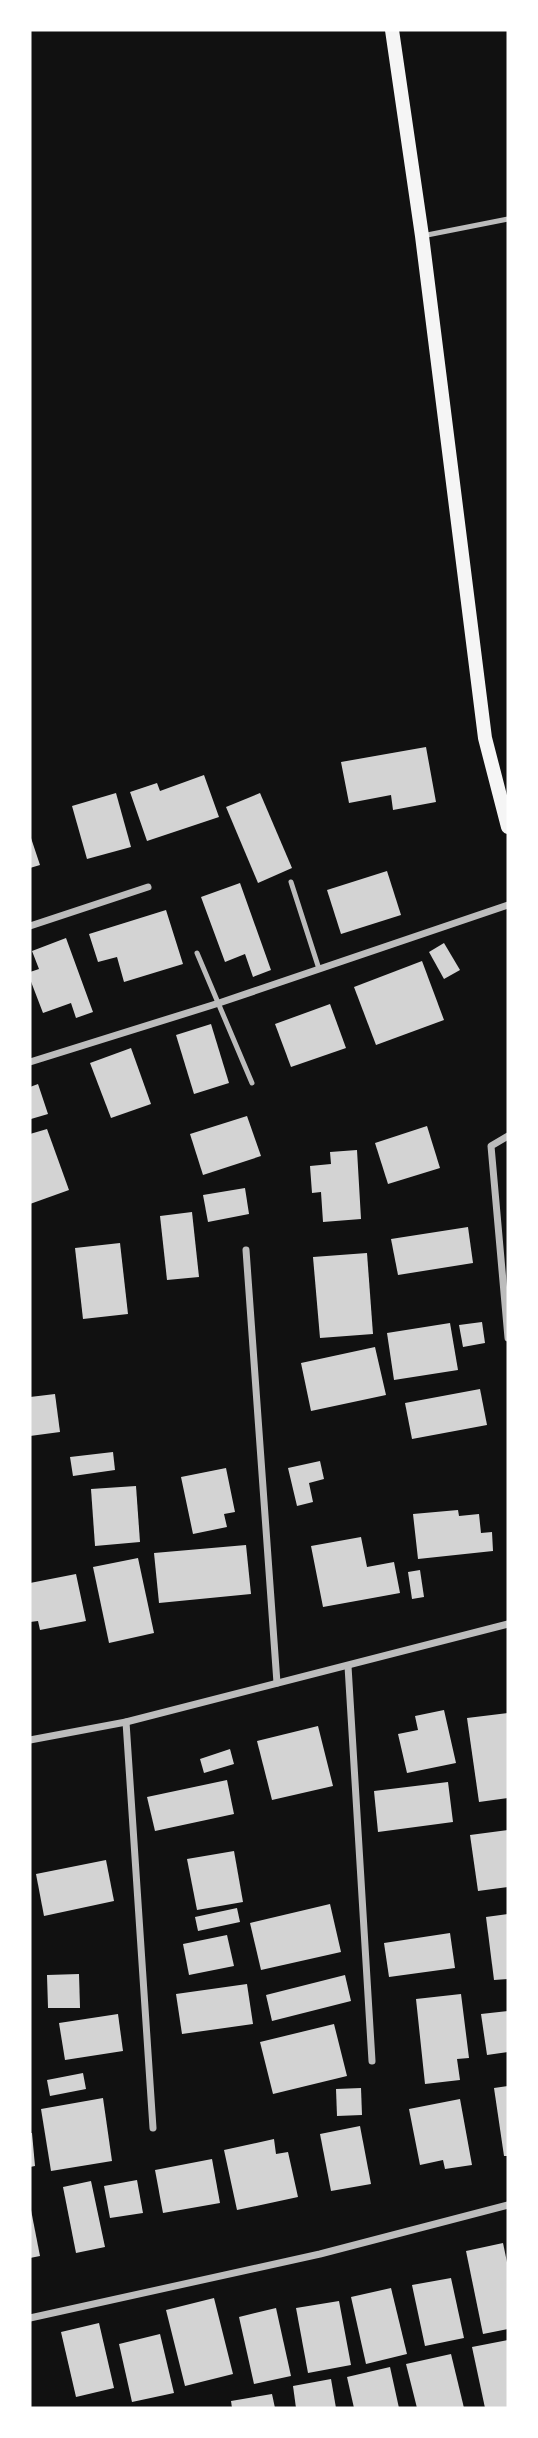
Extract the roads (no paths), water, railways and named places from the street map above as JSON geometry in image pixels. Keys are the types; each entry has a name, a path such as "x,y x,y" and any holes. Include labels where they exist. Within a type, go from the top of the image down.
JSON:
{"main road":[{"path":"392,30 422,236 485,738 508,827"}],"street":[{"path":"30,926 148,887"},
{"path":"30,1052 31,1062 219,1003 508,905"},
{"path":"508,1136 491,1146 508,1338"},
{"path":"246,1250 277,1683"},
{"path":"30,1740 125,1722 508,1624"},
{"path":"348,1666 372,2061"},
{"path":"125,1722 153,2128"},
{"path":"30,2318 320,2254 508,2206"}],"lane":[{"path":"422,236 508,219"},
{"path":"290,882 319,968"},
{"path":"197,953 252,1083"}]}
